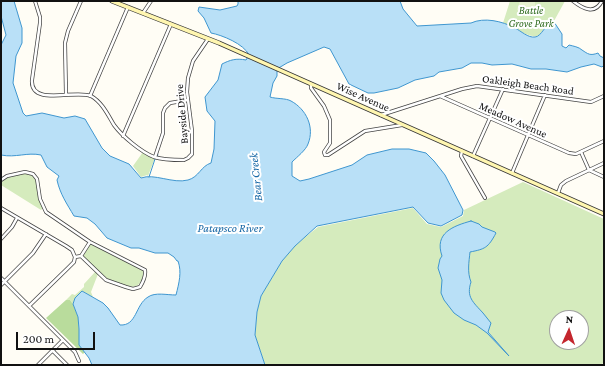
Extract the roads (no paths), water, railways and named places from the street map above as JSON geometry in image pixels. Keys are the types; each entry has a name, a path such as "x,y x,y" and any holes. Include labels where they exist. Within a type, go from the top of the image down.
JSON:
{"main road":[{"name":"Wise Avenue","path":"112,1 238,51 604,214"}],"street":[{"path":"34,1 40,17 40,23 32,87 36,92 42,95 84,94 90,96 128,7"},
{"path":"66,94 65,43 81,1"},
{"path":"143,13 151,1"},
{"path":"573,1 581,8 590,10 598,7 602,1"},
{"path":"123,136 171,24"},
{"name":"Bayside Drive","path":"90,96 99,102 118,131 147,153 155,157 184,160 192,155 193,150 187,84 193,61 208,39"},
{"path":"311,84 329,117 330,142 324,152 325,155 328,155 365,131 403,125"},
{"name":"Oakleigh Beach Road","path":"380,115 473,86 591,102 604,96"},
{"path":"473,156 503,90"},
{"path":"512,173 545,95"},
{"name":"Meadow Avenue","path":"440,96 568,154 581,152"},
{"path":"155,157 163,133 163,113 165,108 170,103 188,100"},
{"path":"604,141 581,152 589,170 604,177"},
{"path":"462,150 461,156 485,198"},
{"path":"557,193 564,182 604,163"},
{"path":"1,180 7,176 25,172 33,174 37,180 40,199 46,212 90,242 145,270 145,275 140,287 133,289 125,287 106,280 81,256"},
{"path":"1,208 71,249 75,257 74,262 29,306"},
{"path":"1,239 12,227 17,218"},
{"path":"1,285 33,253 46,234"},
{"path":"75,257 81,256 90,242"},
{"path":"1,278 75,352 79,361"},
{"path":"38,365 63,340"},
{"path":"52,350 67,365"}],"water":[{"name":"Patapsco River","path":"1,1 14,1 22,28 22,43 16,56 13,83 23,113 26,116 42,113 64,118 75,116 85,119 102,148 110,156 129,164 141,178 152,177 176,181 188,180 192,179 205,166 211,163 214,149 215,121 207,111 205,97 218,80 222,64 239,59 246,60 249,55 238,44 227,38 211,33 204,18 198,11 199,7 220,10 237,6 238,1 400,1 403,9 417,26 471,23 487,20 510,26 532,37 539,35 552,19 562,34 562,46 566,48 569,45 576,47 589,54 598,53 604,58 604,65 602,67 594,64 567,72 546,69 531,69 512,64 492,65 471,63 462,68 439,72 434,76 415,80 398,88 368,93 349,84 330,49 324,47 287,63 277,69 277,76 273,83 270,97 289,100 296,104 305,114 310,125 310,138 307,146 292,162 292,176 300,181 309,179 352,165 367,155 392,149 409,149 426,153 434,161 445,175 463,210 462,215 441,226 428,223 413,207 317,226 295,246 282,261 261,296 257,312 255,335 265,365 92,365 89,358 79,345 78,317 73,304 75,298 82,291 103,303 120,325 126,324 133,319 144,301 151,295 176,295 180,278 178,261 168,253 155,253 139,248 131,248 107,238 95,224 87,218 74,216 60,190 57,180 59,176 47,167 41,155 1,155 1,45 6,35 1,16"},
{"path":"471,221 496,233 486,247 470,252 470,296 473,302 491,323 488,332 509,356 487,333 454,313 444,300 441,293 442,280 438,268 442,256 440,248 443,236 452,228"}],"waterway":[{"path":"149,177 155,159 158,155"}],"park label":[{"name":"Battle Grove Park","path":"531,17"}],"water label":[{"name":"Bear Creek","path":"256,177"}]}
